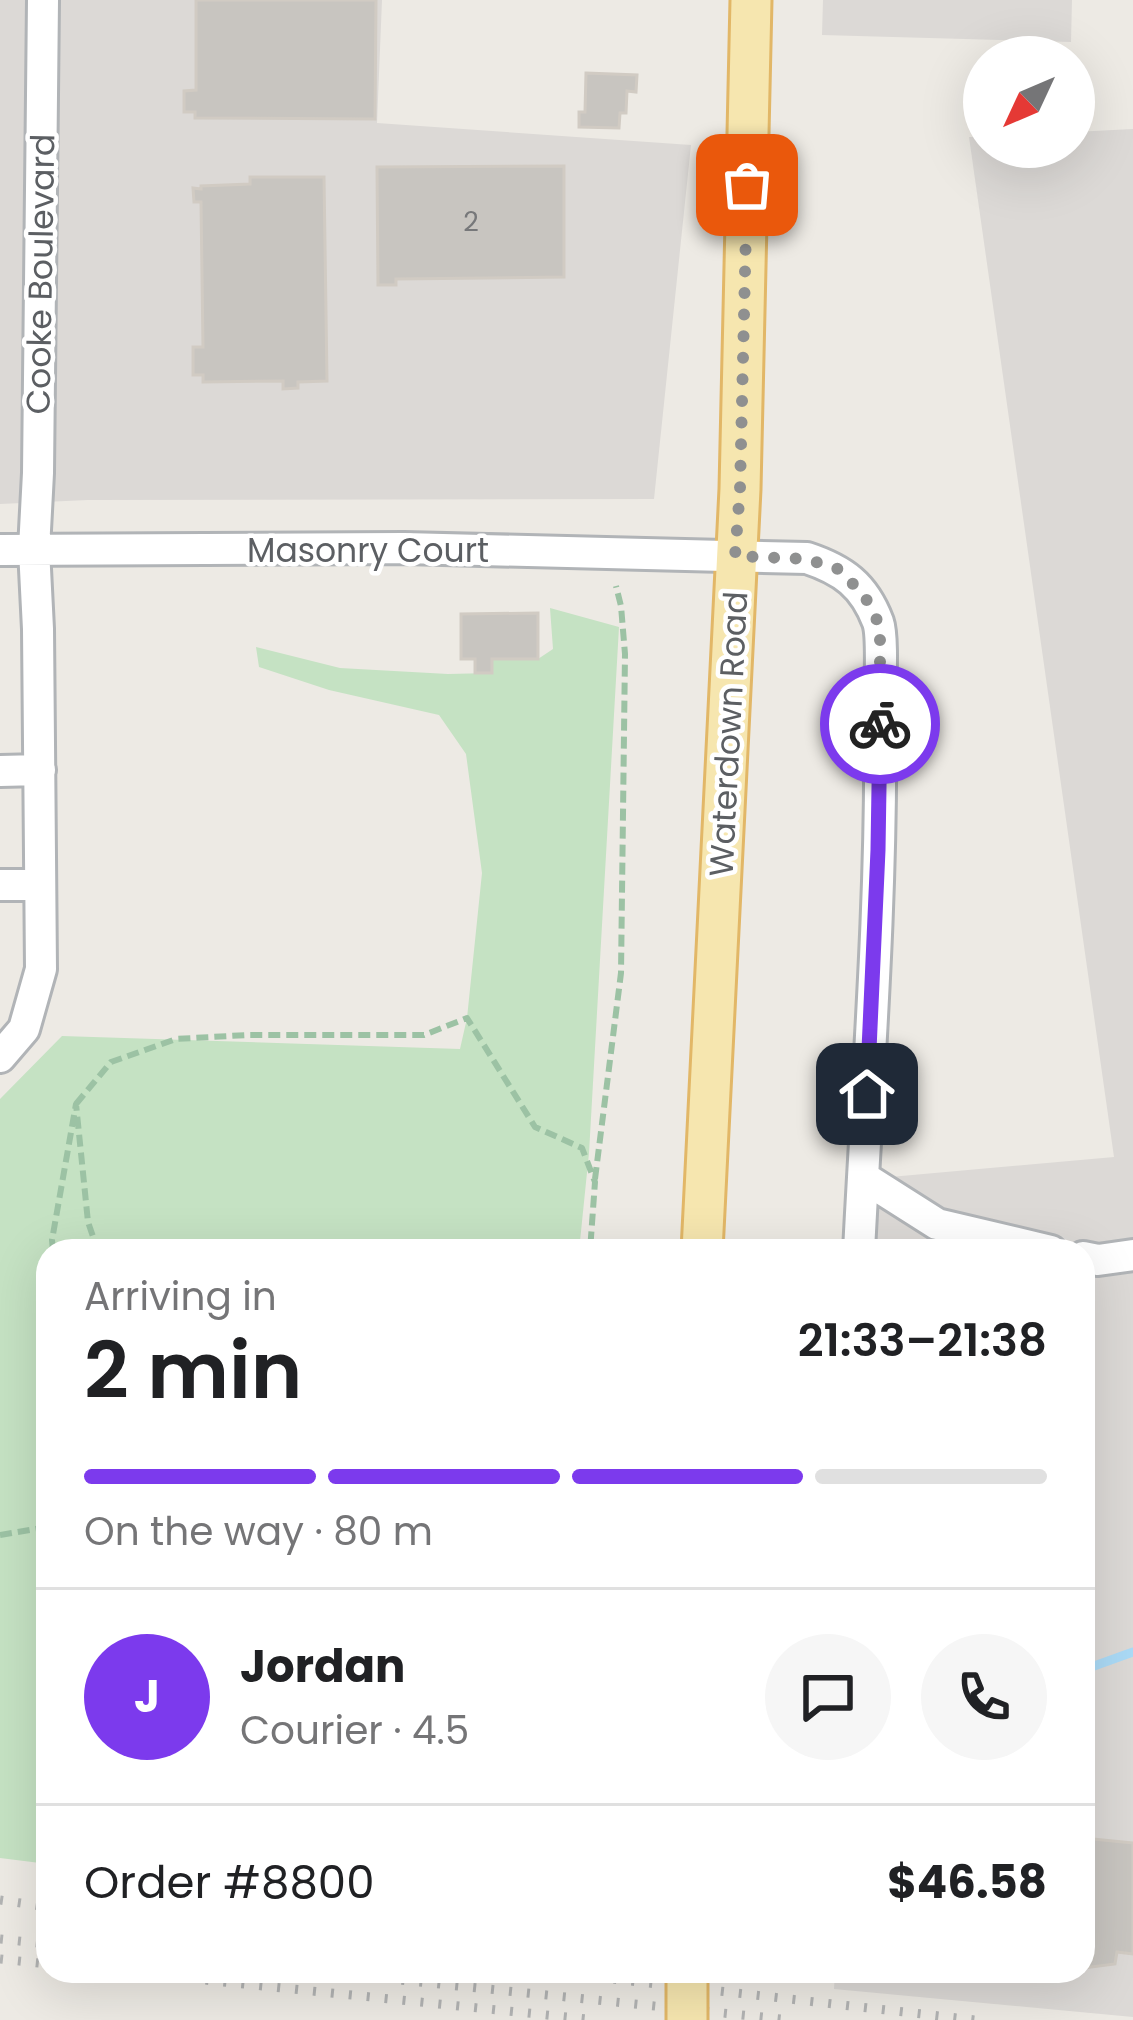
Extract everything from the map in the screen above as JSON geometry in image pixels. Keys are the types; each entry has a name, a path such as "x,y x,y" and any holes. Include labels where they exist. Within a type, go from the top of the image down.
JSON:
{"main road":[{"name":"Waterdown Road","path":"704,1239 740,489 751,0"},
{"path":"687,2020 688,1983"}],"street":[{"name":"Cooke Boulevard","path":"0,1057 24,1029 41,969 34,549 43,0"},
{"name":"Masonry Court","path":"0,550 404,548 807,559 838,569 864,595 880,626 880,792 859,1239"},
{"path":"0,771 40,770"},
{"path":"0,885 40,885"},
{"path":"862,1177 937,1224 1000,1239"},
{"path":"1095,1259 1133,1255"}],"path":[{"path":"591,1239 621,973 626,654 616,586"},
{"path":"52,1239 76,1104 111,1062 176,1039 424,1035 467,1018 535,1127 582,1148 595,1182"},
{"path":"76,1104 94,1239"},
{"path":"0,1534 36,1529"}],"shaded area":[{"path":"0,0 382,0 377,123 691,145 654,499 0,504"},
{"path":"823,0 1072,0 1071,36 822,35"},
{"path":"1133,129 1133,2017 834,1989 834,1983 1095,1983 1095,1239 866,1239 868,1179 1114,1157 973,168 1095,168 1095,131"}],"green space":[{"path":"550,608 619,627 580,1239 36,1239 36,1862 0,1858 0,1099 62,1036 460,1049 482,873 466,754 439,715 329,690 259,667 256,647 340,668 448,674 491,673 492,659 538,659 553,649"}],"building":[{"path":"196,0 376,0 375,119 195,118 195,112 184,112 184,91 196,90"},
{"path":"586,73 637,75 636,92 627,91 626,113 620,113 619,128 579,127 579,112 585,112"},
{"path":"564,166 564,277 396,279 396,285 378,285 377,167"},
{"path":"250,177 324,177 327,381 298,382 298,388 283,389 283,381 203,382 203,375 193,375 193,347 203,347 201,202 194,202 193,188 250,184"},
{"path":"538,613 538,659 492,659 492,673 475,673 475,659 461,659 461,614"},
{"path":"1095,1839 1133,1843 1133,1954 1117,1952 1115,1964 1095,1966"}],"waterway":[{"path":"1095,1666 1133,1652"}],"railway":[{"path":"0,1900 36,1905"},
{"path":"0,1939 36,1943"},
{"path":"0,1959 36,1963"},
{"path":"234,1983 596,2020"},
{"path":"429,1983 791,2020"},
{"path":"648,1983 975,2020"}],"way so far":[{"path":"747,185 735,556 807,559 838,569 864,595 880,626 880,724"}],"route":[{"path":"867,1094 880,724"}]}
